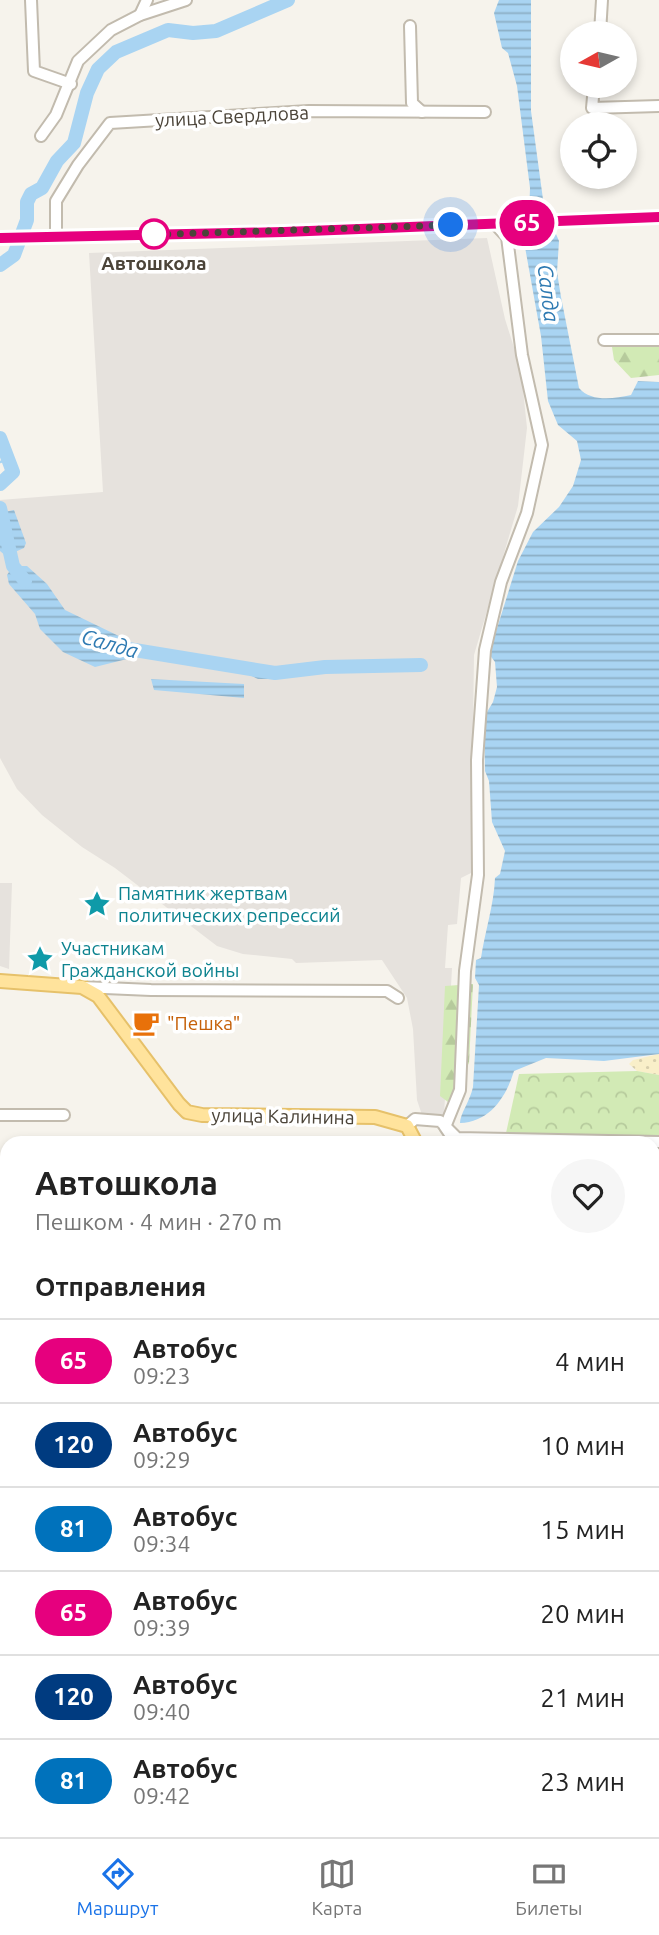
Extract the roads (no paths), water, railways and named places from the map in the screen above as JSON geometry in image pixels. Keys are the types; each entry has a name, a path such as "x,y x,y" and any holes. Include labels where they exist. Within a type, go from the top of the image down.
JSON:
{"main road":[{"path":"0,981 82,987"},
{"name":"улица Калинина","path":"82,987 98,996 160,1082 187,1112 214,1115 375,1117 407,1126"},
{"path":"407,1126 412,1136"}],"street":[{"path":"31,0 34,71 71,83"},
{"path":"140,15 147,0"},
{"path":"41,136 57,115 78,61 111,30 140,15 186,0"},
{"path":"601,21 603,0"},
{"path":"410,26 412,103 422,112"},
{"path":"593,98 592,108 659,106"},
{"name":"улица Свердлова","path":"56,237 56,201 78,165 110,124 309,111 485,112"},
{"path":"0,238 496,225 659,217"},
{"path":"446,1127 460,1090 464,971 478,875 477,760 485,650 501,582 527,513 542,445 522,355 507,237 496,225"},
{"path":"604,340 659,340"},
{"path":"82,987 387,991 398,998"},
{"path":"0,1115 64,1115"},
{"path":"407,1126 415,1119 440,1121 455,1136"},
{"path":"446,1127 452,1136"}],"water":[{"path":"499,0 531,0 531,111 545,214 529,216 530,188 517,86 508,53 502,48 494,13"},
{"path":"553,227 559,241 557,272 579,388 590,396 610,398 631,395 638,381 659,382 659,1054 604,1061 546,1058 514,1071 501,1099 488,1113 471,1122 460,1123 473,1087 479,985 475,978 476,960 481,958 495,878 500,874 505,851 492,822 489,781 485,771 484,717 493,702 497,687 495,662 489,654 518,561 533,532 559,507 573,486 581,460 577,441 558,425 548,401 541,336 525,247 528,238 526,230"},
{"path":"14,510 26,543 24,548 6,556 0,551 0,513"},
{"path":"13,566 27,566 47,584 65,610 125,639 129,651 127,659 95,667 63,652 40,629 35,614 9,584 7,575"},
{"path":"237,664 269,668 275,673 270,679 258,679 229,666"},
{"path":"151,679 244,684 244,698 154,690"}],"waterway":[{"name":"Салда","path":"0,265 14,255 27,220 27,202 31,194 42,188 57,161 74,143 87,93 98,69 116,52 168,30 193,33 216,31 288,0"},
{"name":"Салда","path":"0,438 13,472 0,484"},
{"path":"0,462 6,460"},
{"name":"Салда","path":"0,508 13,566 25,581"},
{"name":"Салда","path":"110,646 275,673 325,667 421,665"}],"place":[{"name":"Автошкола","path":"154,234"},
{"name":"Памятник жертвам политических репрессий","path":"97,904"},
{"name":"Участникам Гражданской войны","path":"40,959"},
{"name":"\"Пешка\"","path":"146,1023"}]}
